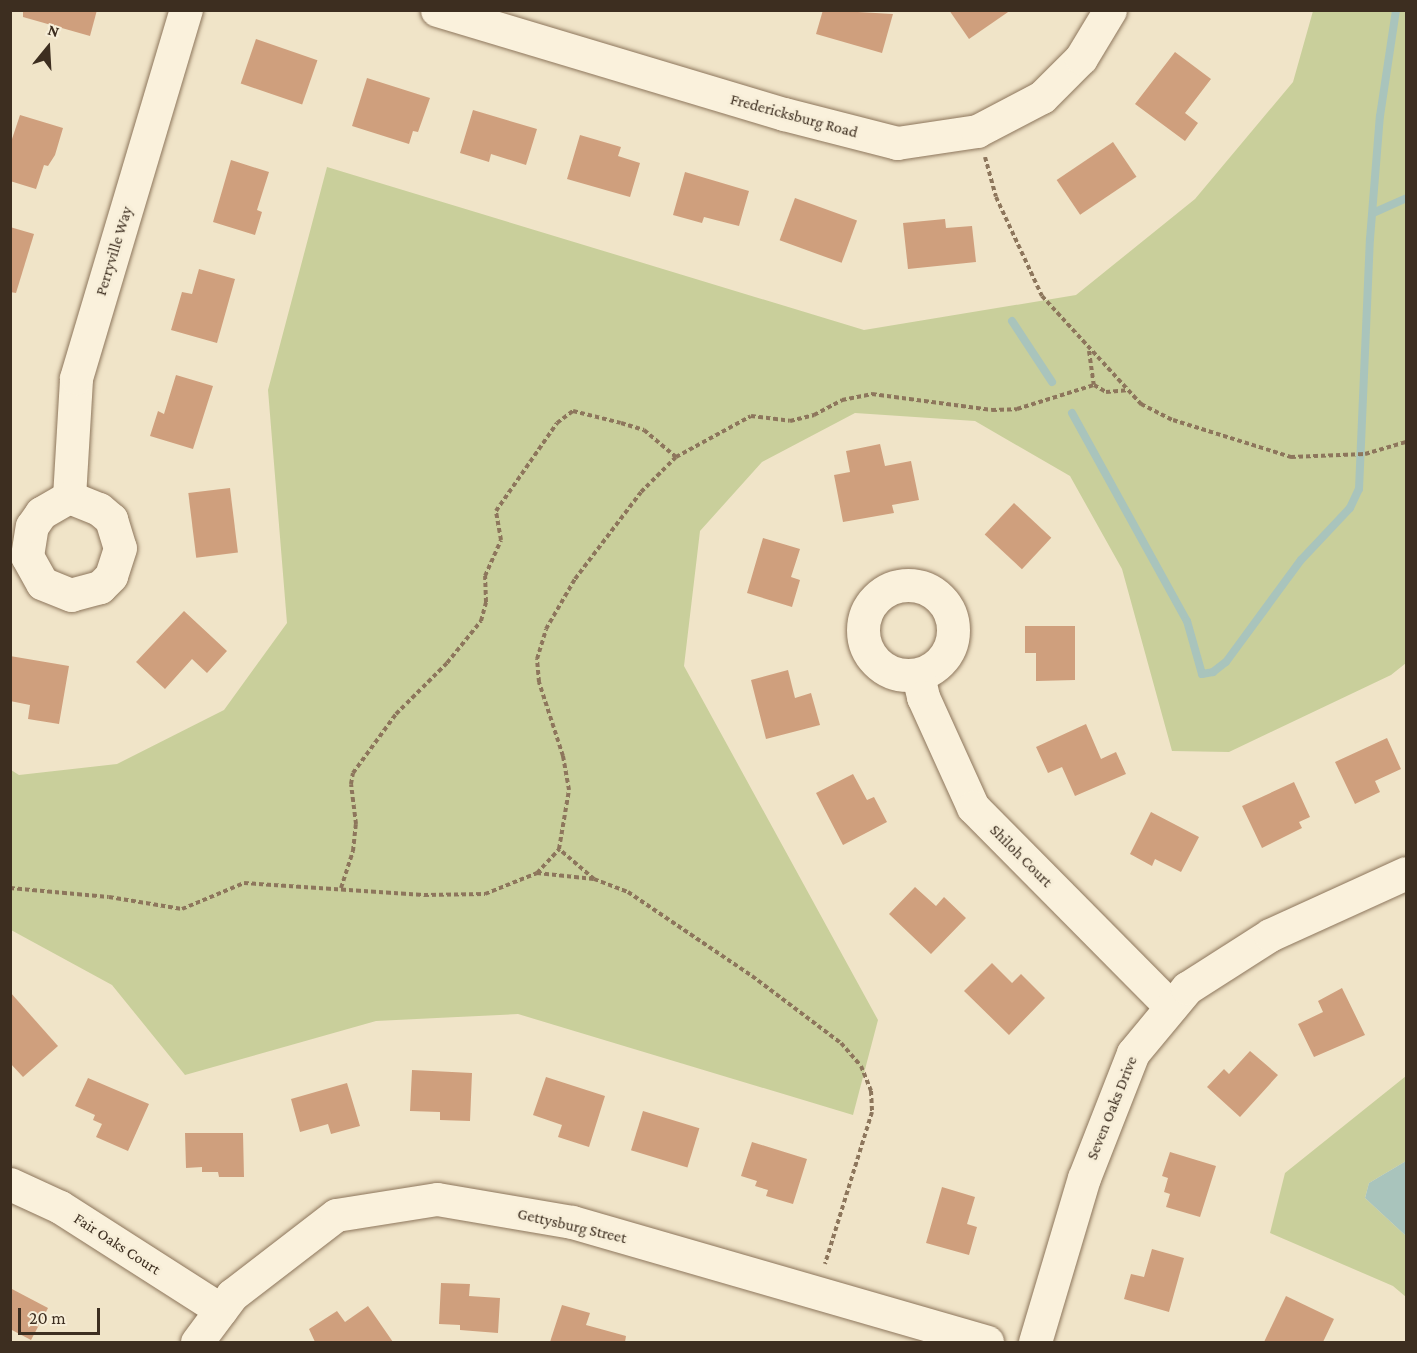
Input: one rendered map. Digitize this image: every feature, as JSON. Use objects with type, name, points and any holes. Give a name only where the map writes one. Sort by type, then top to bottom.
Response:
[{"type":"street","name":"Perryville Way","points":[[69,497],[76,378],[186,10]]},
{"type":"street","name":"Fredericksburg Road","points":[[437,10],[784,114],[897,143],[977,131],[1042,97],[1081,58],[1110,10]]},
{"type":"street","name":"Shiloh Court","points":[[918,675],[923,697],[973,807],[1172,1007]]},
{"type":"street","name":"Seven Oaks Drive","points":[[1035,1342],[1084,1178],[1133,1053],[1187,988],[1270,935],[1407,873]]},
{"type":"street","name":"Fair Oaks Court","points":[[10,1184],[60,1208],[221,1310]]},
{"type":"street","name":"Gettysburg Street","points":[[196,1342],[232,1295],[336,1215],[437,1199],[572,1222],[987,1342]]},
{"type":"path","points":[[977,131],[996,197],[1042,296],[1089,350],[1104,360],[1141,404],[1173,420],[1291,457],[1365,454],[1407,442]]},
{"type":"path","points":[[1089,350],[1094,386]]},
{"type":"path","points":[[10,888],[182,909],[244,883],[485,894],[537,873],[559,849],[569,790],[563,756],[539,682],[537,658],[546,629],[575,579],[641,492],[676,457],[751,416],[790,421],[814,415],[842,400],[872,394],[992,410],[1017,409],[1094,386],[1106,392],[1127,390]]},
{"type":"path","points":[[341,888],[353,851],[356,824],[351,784],[353,773],[396,714],[447,663],[481,621],[486,602],[485,576],[501,540],[496,511],[557,423],[573,411],[621,423],[644,430],[676,457]]},
{"type":"path","points":[[559,849],[594,879]]},
{"type":"path","points":[[537,873],[594,879],[628,892],[752,976],[841,1043],[861,1066],[870,1091],[872,1112],[817,1293]]},
{"type":"green space","points":[[1313,11],[1406,11],[1406,663],[1391,675],[1229,752],[1172,751],[1122,569],[1070,476],[975,421],[855,413],[762,462],[700,531],[684,666],[878,1020],[853,1115],[518,1014],[376,1021],[185,1075],[112,985],[11,930],[11,770],[19,775],[117,764],[224,710],[287,623],[268,390],[327,167],[864,330],[1076,295],[1195,199],[1293,82]]},
{"type":"green space","points":[[1406,1076],[1406,1161],[1369,1183],[1365,1198],[1406,1236],[1406,1297],[1393,1286],[1270,1233],[1285,1173]]},
{"type":"water","points":[[1406,1161],[1406,1236],[1365,1198],[1369,1183]]},
{"type":"building","points":[[23,10],[97,10],[90,36],[23,17]]},
{"type":"building","points":[[823,10],[893,14],[882,53],[816,34]]},
{"type":"building","points":[[949,10],[1011,10],[969,39]]},
{"type":"building","points":[[256,39],[317,60],[302,105],[241,83]]},
{"type":"building","points":[[1175,52],[1211,79],[1185,113],[1198,123],[1185,141],[1135,104]]},
{"type":"building","points":[[367,78],[430,98],[418,132],[413,131],[409,144],[352,126]]},
{"type":"building","points":[[473,110],[537,129],[526,165],[491,154],[489,162],[460,153]]},
{"type":"building","points":[[20,115],[63,128],[55,155],[48,166],[44,165],[36,189],[10,181],[10,145]]},
{"type":"building","points":[[580,135],[621,147],[618,156],[640,163],[630,197],[567,179]]},
{"type":"building","points":[[1113,142],[1136,177],[1080,215],[1057,180]]},
{"type":"building","points":[[231,160],[269,172],[257,210],[262,212],[255,235],[213,222]]},
{"type":"building","points":[[685,172],[749,191],[739,226],[704,217],[702,223],[673,215]]},
{"type":"building","points":[[795,198],[857,221],[842,263],[780,240]]},
{"type":"building","points":[[945,219],[946,228],[972,226],[976,262],[908,269],[903,223]]},
{"type":"building","points":[[10,227],[34,234],[16,293],[10,292]]},
{"type":"building","points":[[199,269],[235,279],[217,343],[171,330],[182,292],[192,294]]},
{"type":"building","points":[[176,375],[213,386],[193,449],[150,436],[158,411],[164,414]]},
{"type":"building","points":[[880,444],[885,466],[911,461],[919,500],[892,505],[894,513],[843,522],[834,475],[850,472],[846,451]]},
{"type":"building","points":[[230,488],[238,553],[196,558],[188,493]]},
{"type":"building","points":[[1014,503],[1051,538],[1022,569],[985,534]]},
{"type":"building","points":[[763,538],[800,549],[791,577],[800,580],[792,607],[747,593]]},
{"type":"building","points":[[184,611],[227,651],[207,673],[192,659],[165,689],[136,662]]},
{"type":"building","points":[[1025,626],[1075,626],[1075,680],[1036,681],[1036,653],[1025,653]]},
{"type":"building","points":[[10,656],[69,666],[59,724],[28,719],[30,705],[10,701]]},
{"type":"building","points":[[788,670],[795,698],[811,693],[820,725],[766,739],[751,680]]},
{"type":"building","points":[[1086,724],[1101,759],[1116,752],[1126,774],[1075,796],[1062,767],[1048,773],[1036,747]]},
{"type":"building","points":[[1387,738],[1401,769],[1375,781],[1380,792],[1355,804],[1335,762]]},
{"type":"building","points":[[853,774],[867,800],[874,797],[887,822],[843,845],[816,793]]},
{"type":"building","points":[[1294,782],[1310,817],[1299,822],[1302,828],[1262,848],[1242,806]]},
{"type":"building","points":[[1151,812],[1199,837],[1181,872],[1155,859],[1152,866],[1130,854]]},
{"type":"building","points":[[915,887],[936,906],[944,897],[966,918],[931,954],[889,914]]},
{"type":"building","points":[[992,963],[1012,983],[1021,974],[1045,998],[1009,1035],[964,991]]},
{"type":"building","points":[[1342,988],[1365,1035],[1314,1057],[1298,1024],[1323,1012],[1318,1001]]},
{"type":"building","points":[[10,992],[58,1046],[23,1077],[10,1063]]},
{"type":"building","points":[[1250,1051],[1278,1075],[1240,1117],[1207,1087],[1224,1069],[1229,1074]]},
{"type":"building","points":[[412,1070],[472,1073],[470,1121],[440,1120],[440,1112],[410,1111]]},
{"type":"building","points":[[546,1077],[605,1096],[589,1147],[558,1137],[562,1125],[533,1115]]},
{"type":"building","points":[[88,1078],[149,1104],[128,1151],[96,1137],[102,1124],[93,1120],[95,1115],[75,1106]]},
{"type":"building","points":[[347,1083],[360,1126],[331,1134],[328,1124],[300,1132],[291,1099]]},
{"type":"building","points":[[643,1111],[699,1128],[687,1167],[631,1150]]},
{"type":"building","points":[[185,1133],[243,1133],[244,1177],[219,1177],[218,1172],[202,1172],[202,1167],[186,1168]]},
{"type":"building","points":[[752,1142],[807,1159],[793,1204],[766,1196],[768,1190],[755,1186],[757,1181],[741,1176]]},
{"type":"building","points":[[1170,1152],[1216,1166],[1200,1217],[1166,1207],[1170,1194],[1164,1192],[1168,1178],[1162,1176]]},
{"type":"building","points":[[942,1187],[975,1197],[967,1224],[977,1227],[969,1255],[926,1243]]},
{"type":"building","points":[[1152,1249],[1184,1258],[1169,1312],[1124,1299],[1131,1274],[1144,1277]]},
{"type":"building","points":[[441,1283],[470,1284],[469,1296],[500,1298],[498,1333],[460,1330],[460,1325],[439,1324]]},
{"type":"building","points":[[10,1288],[48,1308],[31,1340],[10,1329]]},
{"type":"building","points":[[1286,1296],[1334,1319],[1323,1342],[1264,1342]]},
{"type":"building","points":[[562,1305],[590,1313],[586,1325],[626,1336],[625,1342],[550,1342]]},
{"type":"building","points":[[368,1306],[393,1342],[315,1342],[309,1329],[337,1311],[345,1322]]},
{"type":"waterway","points":[[1072,413],[1187,621],[1202,674],[1213,672],[1226,662],[1301,560],[1350,508],[1359,489],[1370,239],[1380,116],[1396,10]]},
{"type":"waterway","points":[[1373,213],[1406,198]]},
{"type":"waterway","points":[[1012,321],[1052,382]]}]
